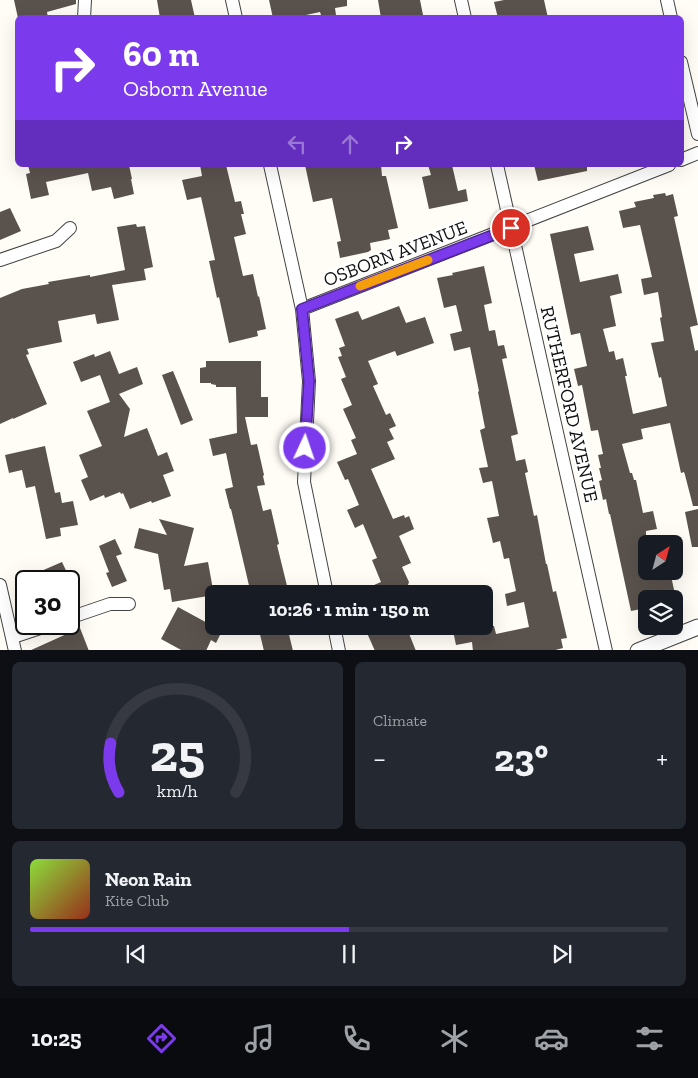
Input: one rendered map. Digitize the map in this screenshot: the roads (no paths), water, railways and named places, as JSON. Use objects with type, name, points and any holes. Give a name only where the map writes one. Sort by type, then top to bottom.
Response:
[{"type":"street","points":[[84,15],[85,0]]},
{"type":"street","points":[[232,0],[235,15]]},
{"type":"street","points":[[461,0],[464,15]]},
{"type":"street","points":[[667,0],[670,15]]},
{"type":"street","points":[[684,75],[698,134]]},
{"type":"street","points":[[684,159],[698,154]]},
{"type":"street","points":[[270,167],[302,309],[309,381],[304,482],[325,585]]},
{"type":"street","name":"RUTHERFORD AVENUE","points":[[497,167],[606,650]]},
{"type":"street","name":"OSBORN AVENUE","points":[[302,309],[664,167]]},
{"type":"street","points":[[0,260],[56,241],[70,228]]},
{"type":"street","points":[[0,585],[15,650]]},
{"type":"street","points":[[80,614],[110,604],[129,604]]},
{"type":"street","points":[[638,650],[698,627]]},
{"type":"street","points":[[13,637],[19,635]]},
{"type":"street","points":[[336,635],[339,650]]}]
